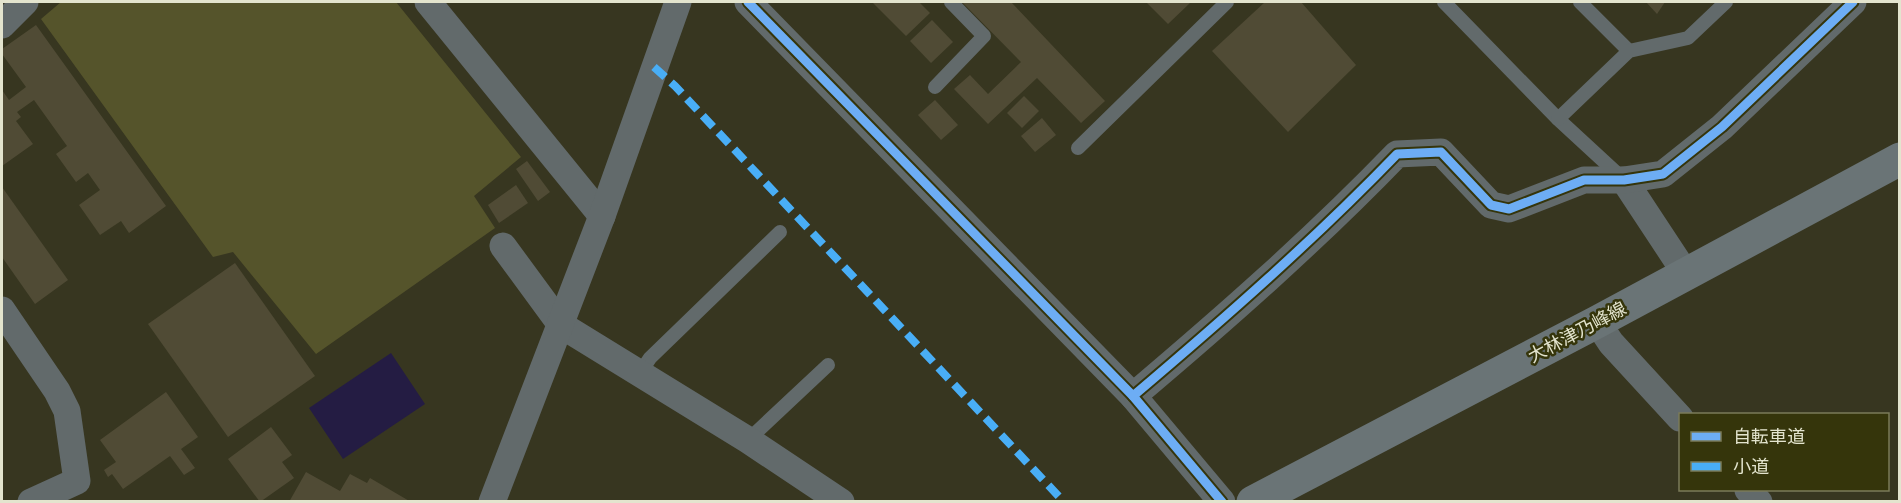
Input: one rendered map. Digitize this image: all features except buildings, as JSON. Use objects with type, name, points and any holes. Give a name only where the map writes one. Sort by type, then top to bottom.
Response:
[{"type":"main road","name":"大林津乃峰線","points":[[1252,501],[1597,322],[1899,159]]},
{"type":"street","points":[[2,25],[26,2]]},
{"type":"street","points":[[428,2],[602,216]]},
{"type":"street","points":[[492,501],[602,216],[678,2]]},
{"type":"street","points":[[748,2],[1133,396],[1222,501]]},
{"type":"street","points":[[1133,396],[1227,315],[1356,197],[1397,154],[1441,152],[1491,205],[1509,209],[1584,180],[1624,180],[1663,174],[1722,127],[1853,2]]},
{"type":"street","points":[[1624,180],[1686,274]]},
{"type":"street","points":[[502,246],[561,325],[748,440],[841,501]]},
{"type":"street","points":[[2,310],[57,391],[67,411],[83,491],[31,501]]},
{"type":"street","points":[[1597,322],[1611,343],[1679,417]]},
{"type":"lane","points":[[935,87],[984,36],[951,2]]},
{"type":"lane","points":[[1078,148],[1227,2]]},
{"type":"lane","points":[[1444,2],[1558,119],[1624,180]]},
{"type":"lane","points":[[1580,2],[1629,51]]},
{"type":"lane","points":[[1558,119],[1629,51],[1688,38],[1726,2]]},
{"type":"lane","points":[[640,373],[650,358],[780,232]]},
{"type":"lane","points":[[748,440],[828,365]]},
{"type":"shaded area","points":[[61,2],[396,2],[521,157],[474,196],[495,228],[316,354],[233,252],[213,257],[41,19]]},
{"type":"shaded area","points":[[391,353],[425,404],[343,459],[309,408]]},
{"type":"marked path","points":[[654,67],[675,86],[1064,502]]},
{"type":"cycle path","points":[[748,2],[1133,396],[1222,502]]},
{"type":"cycle path","points":[[1133,396],[1268,278],[1397,154],[1441,152],[1491,205],[1509,209],[1584,180],[1624,180],[1663,174],[1722,127],[1853,2]]}]
